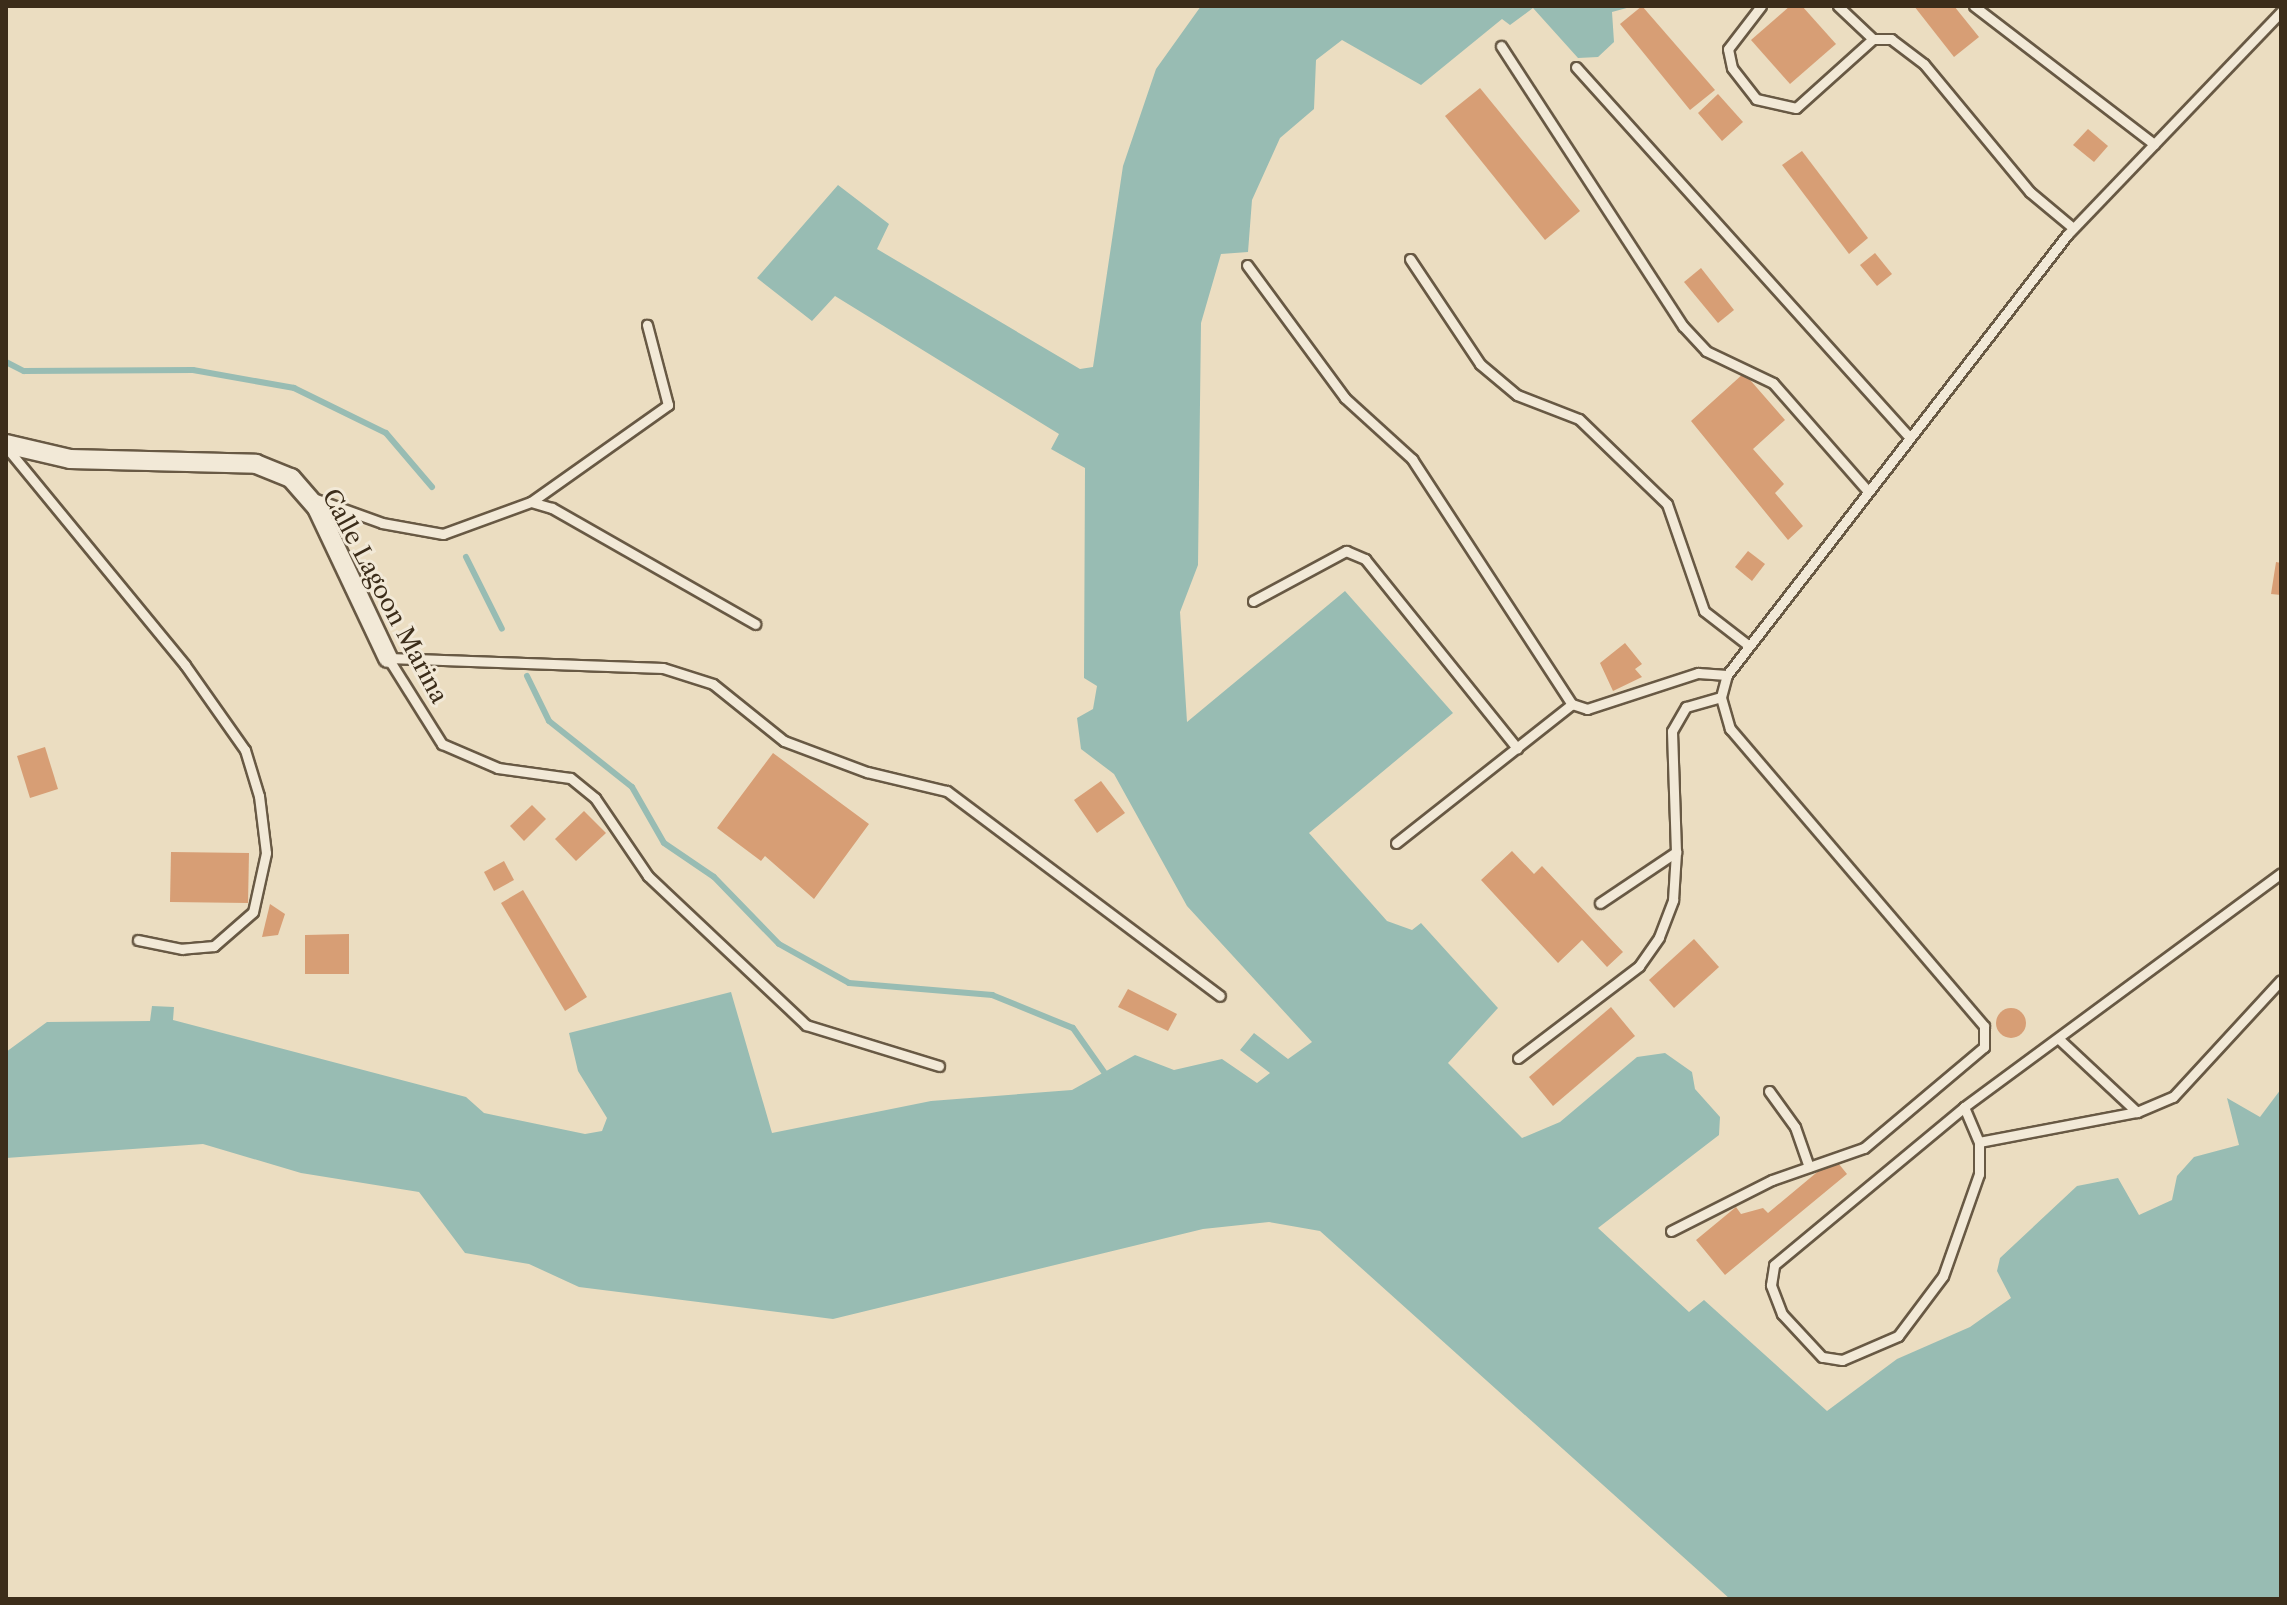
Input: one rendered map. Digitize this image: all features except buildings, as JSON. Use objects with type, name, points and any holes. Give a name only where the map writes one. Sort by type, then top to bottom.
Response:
[{"type":"street","name":"Calle Lagoon Marina","points":[[6,446],[70,459],[256,464],[291,478],[307,496],[388,658]]},
{"type":"lane","points":[[1761,6],[1728,49],[1732,68],[1756,99],[1779,107],[1796,108],[1873,39]]},
{"type":"lane","points":[[1838,6],[1873,39],[1909,50],[1968,125],[2073,228]]},
{"type":"lane","points":[[1974,6],[2154,144]]},
{"type":"lane","points":[[1671,1231],[1809,1167],[1864,1148],[1967,1068],[1984,1047],[1984,1026],[1730,729],[1721,697],[1727,675],[1907,435],[2073,228],[2281,12]]},
{"type":"lane","points":[[1501,46],[1683,326],[1706,351],[1773,383],[1866,489]]},
{"type":"lane","points":[[1576,67],[1907,435]]},
{"type":"lane","points":[[1410,259],[1480,364],[1517,395],[1579,419],[1667,504],[1704,611],[1748,645]]},
{"type":"lane","points":[[1247,265],[1345,398],[1412,459],[1572,704],[1587,709],[1698,673],[1727,675]]},
{"type":"lane","points":[[307,496],[382,523],[443,534],[531,502],[668,405],[647,325]]},
{"type":"lane","points":[[6,446],[185,665],[245,750],[259,796],[266,853],[253,912],[214,946],[182,949],[138,940]]},
{"type":"lane","points":[[531,502],[755,624]]},
{"type":"lane","points":[[1253,601],[1346,551],[1365,559],[1517,748]]},
{"type":"lane","points":[[388,658],[663,668],[713,684],[784,741],[867,772],[947,791],[1220,996]]},
{"type":"lane","name":"Calle Lagoon Marina","points":[[388,658],[442,744],[498,768],[570,778],[595,798],[648,876],[806,1025],[939,1066]]},
{"type":"lane","points":[[1518,1058],[1639,966],[1673,900],[1676,852],[1672,731],[1686,707],[1721,697]]},
{"type":"lane","points":[[1396,843],[1572,704]]},
{"type":"lane","points":[[1600,903],[1676,852]]},
{"type":"lane","points":[[1964,1107],[1979,1142],[1964,1226],[1919,1309],[1875,1351],[1842,1360],[1822,1357],[1782,1314],[1771,1285],[1774,1265],[1964,1107],[2281,873]]},
{"type":"lane","points":[[1979,1142],[2137,1112],[2173,1097],[2281,980]]},
{"type":"lane","points":[[2059,1039],[2137,1112]]},
{"type":"lane","points":[[1769,1091],[1795,1127],[1809,1167]]},
{"type":"water","points":[[1201,6],[1634,6],[1612,12],[1614,42],[1598,57],[1578,58],[1533,8],[1510,25],[1502,19],[1421,85],[1342,40],[1316,60],[1314,109],[1280,138],[1252,200],[1248,252],[1221,254],[1201,323],[1198,565],[1180,612],[1187,722],[1345,591],[1453,713],[1309,833],[1387,921],[1412,930],[1421,923],[1498,1008],[1448,1063],[1522,1138],[1560,1122],[1637,1057],[1665,1053],[1692,1072],[1695,1089],[1720,1117],[1719,1135],[1598,1228],[1689,1312],[1704,1300],[1827,1411],[1897,1359],[1970,1327],[2011,1298],[1997,1271],[2000,1258],[2077,1186],[2118,1178],[2139,1215],[2172,1200],[2177,1176],[2194,1157],[2239,1145],[2227,1098],[2260,1117],[2281,1089],[2281,1599],[1730,1599],[1320,1231],[1269,1222],[1203,1229],[833,1319],[579,1287],[529,1264],[465,1253],[419,1192],[301,1173],[203,1144],[6,1158],[6,1052],[47,1022],[150,1021],[152,1006],[174,1007],[173,1020],[466,1097],[484,1113],[585,1134],[602,1131],[607,1118],[578,1071],[569,1033],[731,992],[772,1133],[931,1101],[1072,1090],[1135,1055],[1174,1070],[1222,1059],[1257,1083],[1270,1073],[1240,1050],[1254,1033],[1288,1059],[1312,1042],[1187,906],[1114,774],[1081,749],[1077,718],[1093,709],[1097,686],[1084,678],[1085,468],[1051,449],[1059,434],[835,296],[812,321],[757,278],[838,185],[889,224],[877,249],[1080,369],[1093,367],[1123,166],[1156,69]]},
{"type":"waterway","points":[[6,362],[24,371],[193,370],[294,388],[386,433],[432,487]]},
{"type":"waterway","points":[[466,557],[502,629]]},
{"type":"waterway","points":[[527,676],[549,721],[632,787],[664,843],[714,877],[779,944],[849,983],[992,995],[1073,1028],[1109,1079]]}]
